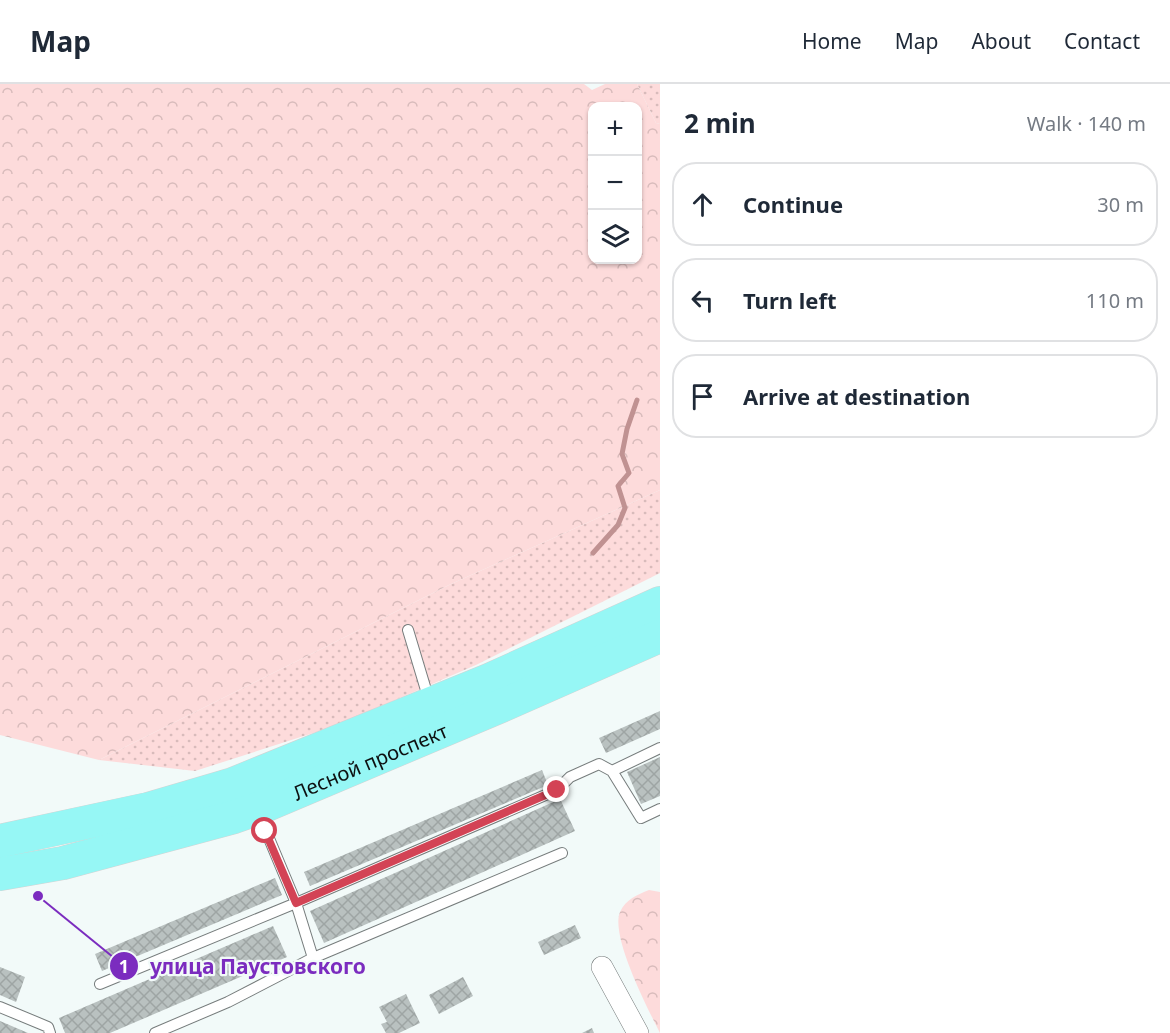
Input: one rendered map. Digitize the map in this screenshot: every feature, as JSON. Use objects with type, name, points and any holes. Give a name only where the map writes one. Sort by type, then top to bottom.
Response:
[{"type":"main road","name":"Лесной проспект","points":[[495,693],[660,603]]},
{"type":"main road","name":"Лесной проспект","points":[[0,841],[148,809],[232,784],[435,717],[495,693],[660,636]]},
{"type":"main road","name":"Лесной проспект","points":[[0,874],[63,863],[257,809],[435,717]]},
{"type":"street","points":[[602,967],[638,1033]]},
{"type":"lane","points":[[408,630],[435,717]]},
{"type":"lane","points":[[612,771],[660,748]]},
{"type":"lane","points":[[100,984],[296,903],[557,790],[570,777],[599,764],[612,771],[641,818],[660,809]]},
{"type":"lane","points":[[257,809],[296,903],[313,958]]},
{"type":"lane","points":[[155,1033],[228,1002],[313,958],[562,853]]},
{"type":"lane","points":[[0,1007],[48,1028],[50,1033]]},
{"type":"green space","points":[[0,84],[584,84],[592,90],[605,84],[637,84],[656,123],[660,124],[660,490],[449,585],[99,760],[0,735]]},
{"type":"green space","points":[[637,84],[660,84],[660,124],[656,123]]},
{"type":"green space","points":[[660,490],[660,573],[476,665],[335,726],[195,771],[99,760],[449,585]]},
{"type":"green space","points":[[649,890],[660,892],[660,1033],[625,955],[618,923],[620,912],[625,904]]},
{"type":"building","points":[[660,711],[660,729],[606,753],[599,738]]},
{"type":"building","points":[[660,757],[660,796],[641,804],[627,772]]},
{"type":"building","points":[[542,770],[548,785],[310,886],[304,872]]},
{"type":"building","points":[[560,799],[575,831],[324,943],[310,911]]},
{"type":"building","points":[[275,878],[282,895],[102,971],[95,954]]},
{"type":"building","points":[[575,925],[581,938],[544,955],[538,942]]},
{"type":"building","points":[[273,926],[287,957],[110,1033],[65,1033],[59,1018]]},
{"type":"building","points":[[0,967],[25,977],[16,1002],[0,995]]},
{"type":"building","points":[[463,977],[473,996],[439,1014],[429,995]]},
{"type":"building","points":[[406,994],[420,1023],[399,1033],[386,1033],[381,1024],[387,1022],[379,1007]]},
{"type":"building","points":[[0,1021],[28,1033],[0,1033]]},
{"type":"building","points":[[592,1028],[594,1033],[582,1033]]},
{"type":"waterway","points":[[593,553],[618,525],[625,508],[618,486],[629,473],[622,454],[627,429],[637,400]]},
{"type":"place","name":"улица Паустовского","points":[[38,896]]},
{"type":"route","points":[[265,831],[296,903],[557,790]]}]
